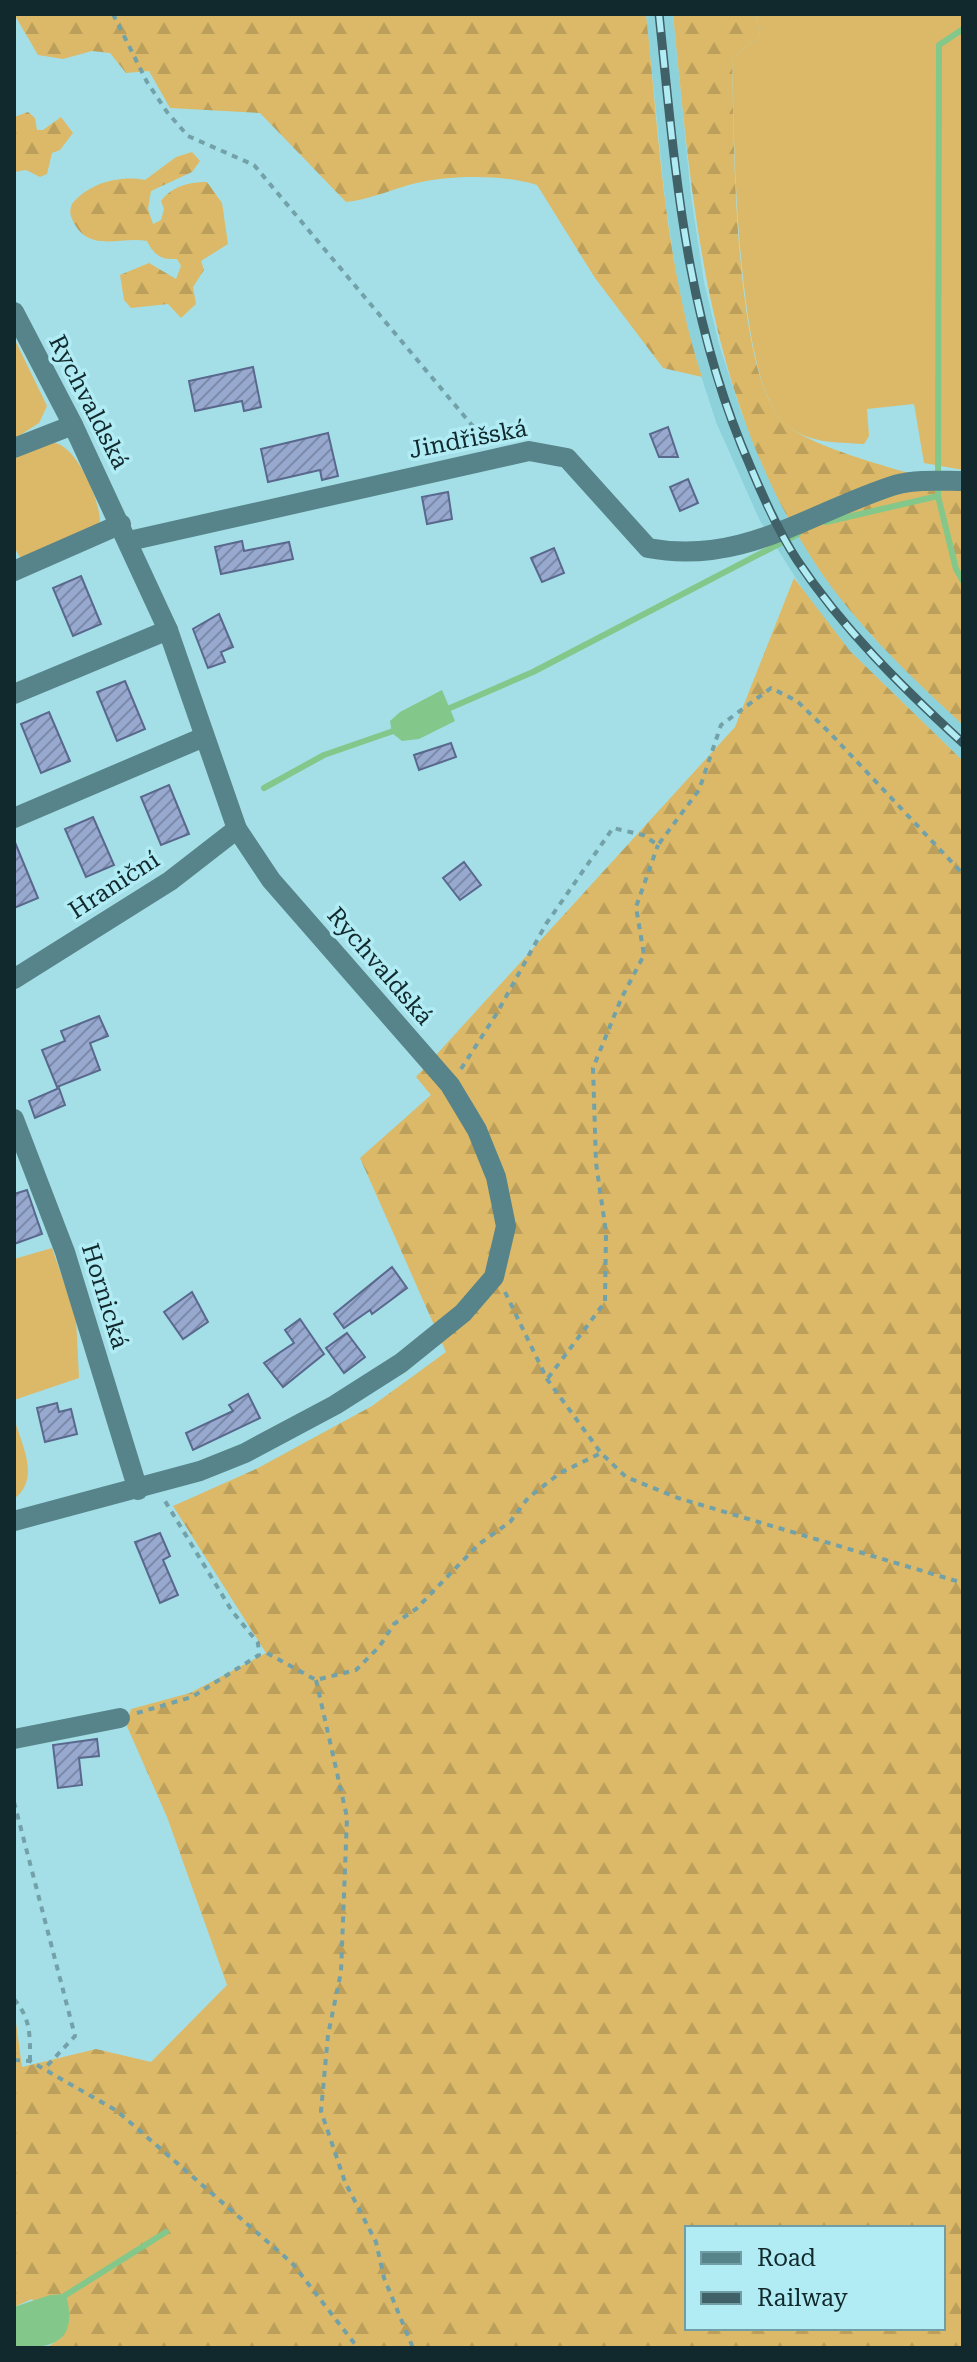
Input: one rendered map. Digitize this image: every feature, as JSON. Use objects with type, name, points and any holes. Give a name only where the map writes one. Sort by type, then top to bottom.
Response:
[{"type":"street","name":"Rychvaldská","points":[[14,312],[73,425],[168,630],[237,829],[271,880],[450,1085],[477,1130],[496,1177],[506,1226],[494,1277],[463,1313],[426,1343],[335,1405],[245,1453],[138,1490],[14,1521]]},
{"type":"street","points":[[14,448],[73,425]]},
{"type":"street","name":"Jindřišská","points":[[14,571],[125,533],[529,451],[567,458],[648,548],[667,552],[695,552],[750,543],[897,485],[963,481]]},
{"type":"street","points":[[14,694],[168,630]]},
{"type":"street","points":[[14,818],[204,737]]},
{"type":"street","name":"Hraniční","points":[[14,979],[170,881],[237,829]]},
{"type":"street","name":"Hornická","points":[[14,1119],[65,1252],[138,1490]]},
{"type":"street","points":[[14,1739],[120,1718]]},
{"type":"path","points":[[113,14],[147,82],[188,136],[254,165],[501,456]]},
{"type":"path","points":[[547,1379],[605,1302],[606,1232],[596,1163],[593,1068],[621,999],[644,955],[636,907],[658,845],[699,790],[721,725],[771,688],[797,701],[963,874]]},
{"type":"path","points":[[450,1085],[497,1013],[546,924],[613,828],[643,835],[658,845]]},
{"type":"path","points":[[494,1277],[511,1302],[547,1379],[601,1453],[626,1477],[678,1498],[963,1583]]},
{"type":"path","points":[[267,1653],[316,1680],[356,1670],[379,1647],[394,1624],[416,1609],[467,1554],[510,1522],[528,1498],[560,1473],[601,1453]]},
{"type":"path","points":[[120,1718],[192,1697],[259,1655],[258,1643],[232,1611],[176,1519]]},
{"type":"path","points":[[316,1680],[347,1817],[341,1972],[328,2035],[321,2111],[345,2182],[376,2242],[384,2278],[413,2348]]},
{"type":"path","points":[[14,1802],[75,2036],[45,2068]]},
{"type":"path","points":[[14,1999],[25,2012],[30,2027],[30,2061]]},
{"type":"path","points":[[14,2060],[30,2061],[45,2068],[117,2111],[292,2263],[358,2348]]},
{"type":"shaded area","points":[[646,14],[673,14],[691,196],[704,282],[719,344],[741,412],[784,510],[836,592],[870,634],[963,725],[963,761],[850,651],[815,609],[760,521],[716,422],[693,351],[678,287],[665,199]]},
{"type":"shaded area","points":[[442,690],[455,721],[419,739],[402,741],[392,733],[390,721],[400,712]]},
{"type":"shaded area","points":[[66,2294],[69,2323],[60,2339],[52,2344],[14,2348],[14,2307],[50,2295]]},
{"type":"green space","points":[[14,14],[646,14],[671,243],[689,333],[702,377],[663,368],[595,278],[537,185],[491,177],[442,179],[346,202],[260,113],[170,108],[149,71],[126,73],[110,53],[92,51],[63,59],[38,55]]},
{"type":"green space","points":[[673,14],[756,14],[760,36],[732,58],[739,248],[754,352],[766,393],[782,421],[815,442],[963,488],[963,725],[878,643],[822,574],[772,486],[745,422],[725,357],[697,222]]},
{"type":"green space","points":[[756,14],[963,14],[963,470],[924,463],[914,404],[867,409],[869,436],[864,444],[822,441],[802,435],[784,423],[768,397],[755,357],[747,306],[740,250],[734,138],[732,58],[760,36]]},
{"type":"green space","points":[[28,112],[35,118],[37,130],[43,130],[61,117],[73,133],[60,150],[52,153],[47,174],[40,177],[26,170],[14,172],[14,117]]},
{"type":"green space","points":[[192,152],[200,161],[192,172],[151,191],[148,209],[153,224],[161,220],[164,209],[161,201],[170,192],[187,184],[207,182],[222,203],[228,244],[201,261],[204,270],[193,287],[196,304],[181,318],[168,304],[131,308],[124,300],[120,275],[149,263],[176,279],[181,266],[177,259],[159,256],[147,241],[97,241],[88,238],[74,223],[70,209],[79,197],[96,186],[115,180],[145,180],[176,157]]},
{"type":"green space","points":[[14,338],[47,406],[39,423],[14,439]]},
{"type":"green space","points":[[52,442],[61,445],[78,463],[96,501],[100,522],[82,534],[21,559],[14,547],[14,455]]},
{"type":"green space","points":[[794,578],[850,651],[963,761],[963,2348],[46,2348],[61,2338],[32,2299],[14,2307],[14,2008],[22,2067],[96,2049],[151,2062],[227,1985],[167,1817],[126,1724],[131,1709],[190,1693],[266,1653],[173,1506],[258,1468],[372,1406],[446,1352],[360,1158],[431,1095],[416,1077],[735,727]]},
{"type":"green space","points":[[52,1248],[76,1317],[79,1378],[14,1400],[14,1259]]},
{"type":"green space","points":[[14,1418],[28,1472],[27,1482],[14,1499]]},
{"type":"building","points":[[253,367],[261,407],[244,411],[242,401],[195,411],[189,381]]},
{"type":"building","points":[[668,427],[678,457],[659,457],[650,434]]},
{"type":"building","points":[[328,433],[338,476],[322,480],[320,470],[268,482],[261,449]]},
{"type":"building","points":[[688,479],[698,503],[680,511],[670,487]]},
{"type":"building","points":[[448,492],[452,519],[427,524],[422,497]]},
{"type":"building","points":[[242,541],[244,551],[289,542],[293,559],[221,574],[215,547]]},
{"type":"building","points":[[554,548],[564,573],[542,582],[531,558]]},
{"type":"building","points":[[81,576],[101,624],[73,636],[53,588]]},
{"type":"building","points":[[219,614],[233,647],[221,652],[225,662],[208,668],[193,629]]},
{"type":"building","points":[[125,681],[145,729],[117,741],[97,692]]},
{"type":"building","points":[[49,712],[70,761],[41,773],[21,724]]},
{"type":"building","points":[[451,743],[456,757],[419,770],[414,755]]},
{"type":"building","points":[[169,785],[189,834],[161,845],[141,797]]},
{"type":"building","points":[[93,817],[114,865],[86,877],[65,829]]},
{"type":"building","points":[[14,840],[38,898],[14,908]]},
{"type":"building","points":[[464,862],[481,885],[460,900],[443,878]]},
{"type":"building","points":[[99,1016],[108,1036],[90,1043],[100,1070],[57,1087],[42,1050],[65,1041],[61,1031]]},
{"type":"building","points":[[59,1088],[65,1105],[35,1118],[29,1101]]},
{"type":"building","points":[[27,1190],[42,1234],[14,1244],[14,1194]]},
{"type":"building","points":[[392,1267],[407,1288],[372,1314],[370,1310],[344,1328],[334,1314]]},
{"type":"building","points":[[192,1292],[208,1322],[183,1339],[164,1312]]},
{"type":"building","points":[[300,1319],[324,1354],[283,1387],[264,1363],[294,1343],[285,1330]]},
{"type":"building","points":[[347,1333],[365,1357],[344,1373],[326,1348]]},
{"type":"building","points":[[248,1394],[260,1418],[193,1450],[186,1433],[233,1411],[229,1405]]},
{"type":"building","points":[[57,1403],[59,1412],[71,1409],[77,1434],[45,1442],[37,1408]]},
{"type":"building","points":[[160,1533],[170,1556],[163,1560],[178,1595],[160,1603],[135,1542]]},
{"type":"building","points":[[97,1739],[99,1756],[79,1758],[82,1785],[58,1788],[53,1745]]},
{"type":"waterway","points":[[826,522],[938,496],[939,45],[963,29]]},
{"type":"waterway","points":[[938,496],[956,569],[963,581]]},
{"type":"waterway","points":[[443,711],[533,672],[798,534]]},
{"type":"waterway","points":[[264,788],[324,755],[399,729]]},
{"type":"waterway","points":[[61,2298],[166,2232]]},
{"type":"railway","points":[[659,14],[678,189],[697,301],[729,412],[751,468],[784,538],[834,610],[874,656],[963,743]]}]
